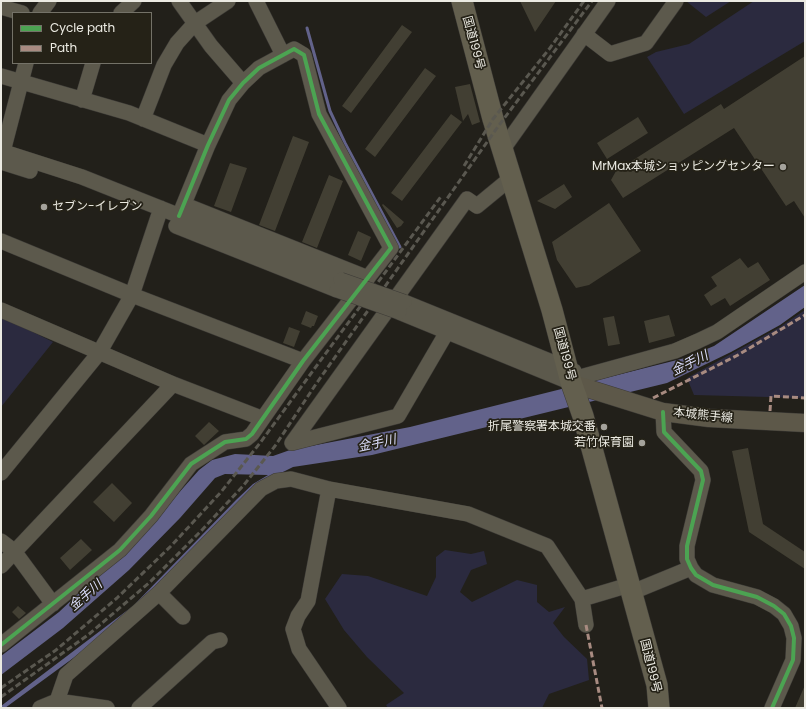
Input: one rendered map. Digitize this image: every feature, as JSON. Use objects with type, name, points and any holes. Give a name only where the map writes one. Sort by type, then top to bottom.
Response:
[{"type":"highway","name":"国道199号","points":[[462,1],[493,119],[552,310],[580,378],[582,416],[657,685],[659,708]]},
{"type":"main road","name":"本城熊手線","points":[[580,378],[639,399],[663,412],[709,418],[805,423]]},
{"type":"main road","name":"本城熊手線","points":[[639,399],[716,409],[805,413]]},
{"type":"street","points":[[41,12],[49,1]]},
{"type":"street","points":[[122,12],[134,1]]},
{"type":"street","points":[[179,1],[211,46],[243,83]]},
{"type":"street","points":[[143,119],[164,65],[177,43],[195,23],[228,1]]},
{"type":"street","points":[[256,1],[283,55]]},
{"type":"street","points":[[503,149],[608,1]]},
{"type":"street","points":[[584,34],[610,54],[646,43],[676,1]]},
{"type":"street","points":[[1,7],[18,12]]},
{"type":"street","points":[[1,645],[120,550],[150,516],[191,464],[225,442],[246,439],[303,361],[391,248],[319,114],[304,55],[294,49],[259,68],[243,83],[229,100],[208,145],[182,210]]},
{"type":"street","points":[[26,64],[2,156],[82,177],[159,213],[339,285],[402,307],[580,378]]},
{"type":"street","points":[[82,100],[93,64]]},
{"type":"street","points":[[1,76],[143,119],[208,145]]},
{"type":"street","points":[[447,332],[398,416],[292,443],[467,199],[477,206],[511,178]]},
{"type":"street","points":[[159,213],[182,210],[368,278]]},
{"type":"street","points":[[182,210],[339,285]]},
{"type":"street","points":[[1,473],[99,353],[132,295],[159,213]]},
{"type":"street","points":[[1,241],[132,295],[303,361]]},
{"type":"street","points":[[402,307],[447,332],[580,378],[675,351],[698,341],[717,332],[805,272]]},
{"type":"street","points":[[1,310],[173,384],[261,418]]},
{"type":"street","points":[[1,566],[173,384]]},
{"type":"street","points":[[663,412],[664,432],[701,471],[703,480],[687,546],[687,558],[691,568],[696,575],[713,585],[757,597],[784,614],[791,626],[794,638],[793,660],[772,708]]},
{"type":"street","points":[[58,701],[66,675],[159,593],[261,489],[276,481],[291,479],[329,489],[468,514],[547,546],[582,600],[586,625]]},
{"type":"street","points":[[329,489],[308,601],[298,616],[293,630],[299,649],[339,708]]},
{"type":"street","points":[[1,541],[14,551],[53,604]]},
{"type":"street","points":[[582,600],[629,589],[691,568]]},
{"type":"street","points":[[159,593],[183,617]]},
{"type":"street","points":[[139,708],[212,642],[220,640]]},
{"type":"street","points":[[40,708],[58,701],[107,708]]},
{"type":"shaded area","points":[[686,1],[731,1],[706,17]]},
{"type":"shaded area","points":[[754,1],[805,1],[805,41],[684,114],[647,57],[656,52],[689,44]]},
{"type":"shaded area","points":[[805,310],[805,398],[694,395],[687,378],[780,327]]},
{"type":"shaded area","points":[[1,316],[53,342],[1,407]]},
{"type":"shaded area","points":[[445,550],[471,554],[484,551],[487,564],[471,570],[460,592],[472,602],[517,580],[537,585],[537,602],[549,612],[565,607],[553,623],[564,637],[587,659],[589,680],[549,694],[542,708],[388,708],[386,705],[404,693],[367,657],[344,630],[325,599],[342,574],[368,576],[427,596],[436,577],[436,557]]},
{"type":"water","name":"金手川","points":[[805,285],[805,307],[780,325],[731,352],[667,383],[372,455],[293,467],[273,477],[113,629],[5,708],[1,708],[1,706],[133,606],[236,500],[253,484],[268,475],[225,474],[215,478],[180,518],[129,570],[63,628],[1,675],[1,656],[59,612],[145,531],[199,470],[212,460],[235,454],[273,456],[290,450],[410,427],[685,358],[714,346]]},
{"type":"building","points":[[520,1],[556,1],[535,32]]},
{"type":"building","points":[[402,25],[412,32],[351,113],[342,106]]},
{"type":"building","name":"MrMax本城ショッピングセンター","points":[[805,56],[805,218],[794,201],[786,206],[734,128],[623,198],[611,180],[616,171],[721,104],[724,109]]},
{"type":"building","points":[[425,68],[436,76],[375,157],[365,149]]},
{"type":"building","points":[[470,84],[480,122],[472,125],[468,114],[463,121],[455,87]]},
{"type":"building","points":[[451,114],[462,122],[402,201],[391,193]]},
{"type":"building","points":[[638,117],[648,133],[607,159],[597,143]]},
{"type":"building","points":[[293,136],[309,142],[275,231],[259,225]]},
{"type":"building","points":[[230,163],[247,168],[231,212],[214,206]]},
{"type":"building","points":[[329,175],[343,181],[317,248],[302,242]]},
{"type":"building","points":[[564,184],[572,197],[555,209],[537,201]]},
{"type":"building","points":[[609,203],[641,251],[589,285],[576,288],[557,260],[552,242]]},
{"type":"building","points":[[383,204],[404,222],[401,226],[397,228],[382,205]]},
{"type":"building","points":[[358,231],[371,237],[361,261],[348,255]]},
{"type":"building","points":[[740,258],[748,268],[758,262],[770,280],[730,306],[725,298],[711,306],[704,295],[717,286],[711,277]]},
{"type":"building","points":[[306,311],[318,316],[314,326],[311,328],[301,324]]},
{"type":"building","points":[[669,315],[675,336],[649,343],[644,321]]},
{"type":"building","points":[[614,316],[620,344],[608,346],[603,318]]},
{"type":"building","points":[[289,327],[300,331],[294,347],[283,343]]},
{"type":"building","points":[[209,422],[219,431],[204,445],[195,436]]},
{"type":"building","points":[[748,448],[763,524],[805,552],[805,569],[749,532],[732,451]]},
{"type":"building","points":[[112,483],[132,503],[114,522],[93,502]]},
{"type":"building","points":[[81,539],[92,550],[70,570],[60,558]]},
{"type":"building","points":[[18,606],[26,613],[19,619],[12,612]]},
{"type":"building","points":[[805,685],[805,708],[795,708]]},
{"type":"waterway","points":[[307,28],[330,111],[345,143],[400,247]]},
{"type":"railway","points":[[464,166],[493,119],[550,48],[584,1]]},
{"type":"railway","points":[[1,697],[88,635],[150,582],[243,486],[275,446],[316,384],[497,128],[592,1]]},
{"type":"railway","points":[[1,688],[56,650],[117,598],[171,546],[221,492],[260,443],[442,195]]},
{"type":"marked path","points":[[653,398],[738,355],[805,315]]},
{"type":"marked path","points":[[770,411],[771,396],[805,398]]},
{"type":"marked path","points":[[586,625],[602,708]]},
{"type":"cycle path","points":[[1,645],[120,550],[151,516],[191,464],[225,442],[246,439],[252,434],[303,361],[391,248],[319,114],[304,55],[294,49],[259,68],[243,83],[229,100],[208,145],[179,216]]},
{"type":"cycle path","points":[[663,412],[664,432],[701,471],[703,480],[687,546],[687,559],[691,568],[696,575],[713,585],[757,597],[774,606],[784,614],[791,626],[794,638],[793,660],[772,708]]},
{"type":"place","name":"MrMax本城ショッピングセンター","points":[[783,167]]},
{"type":"place","name":"セブン-イレブン","points":[[44,207]]},
{"type":"place","name":"折尾警察署本城交番","points":[[604,427]]},
{"type":"place","name":"若竹保育園","points":[[642,443]]}]
